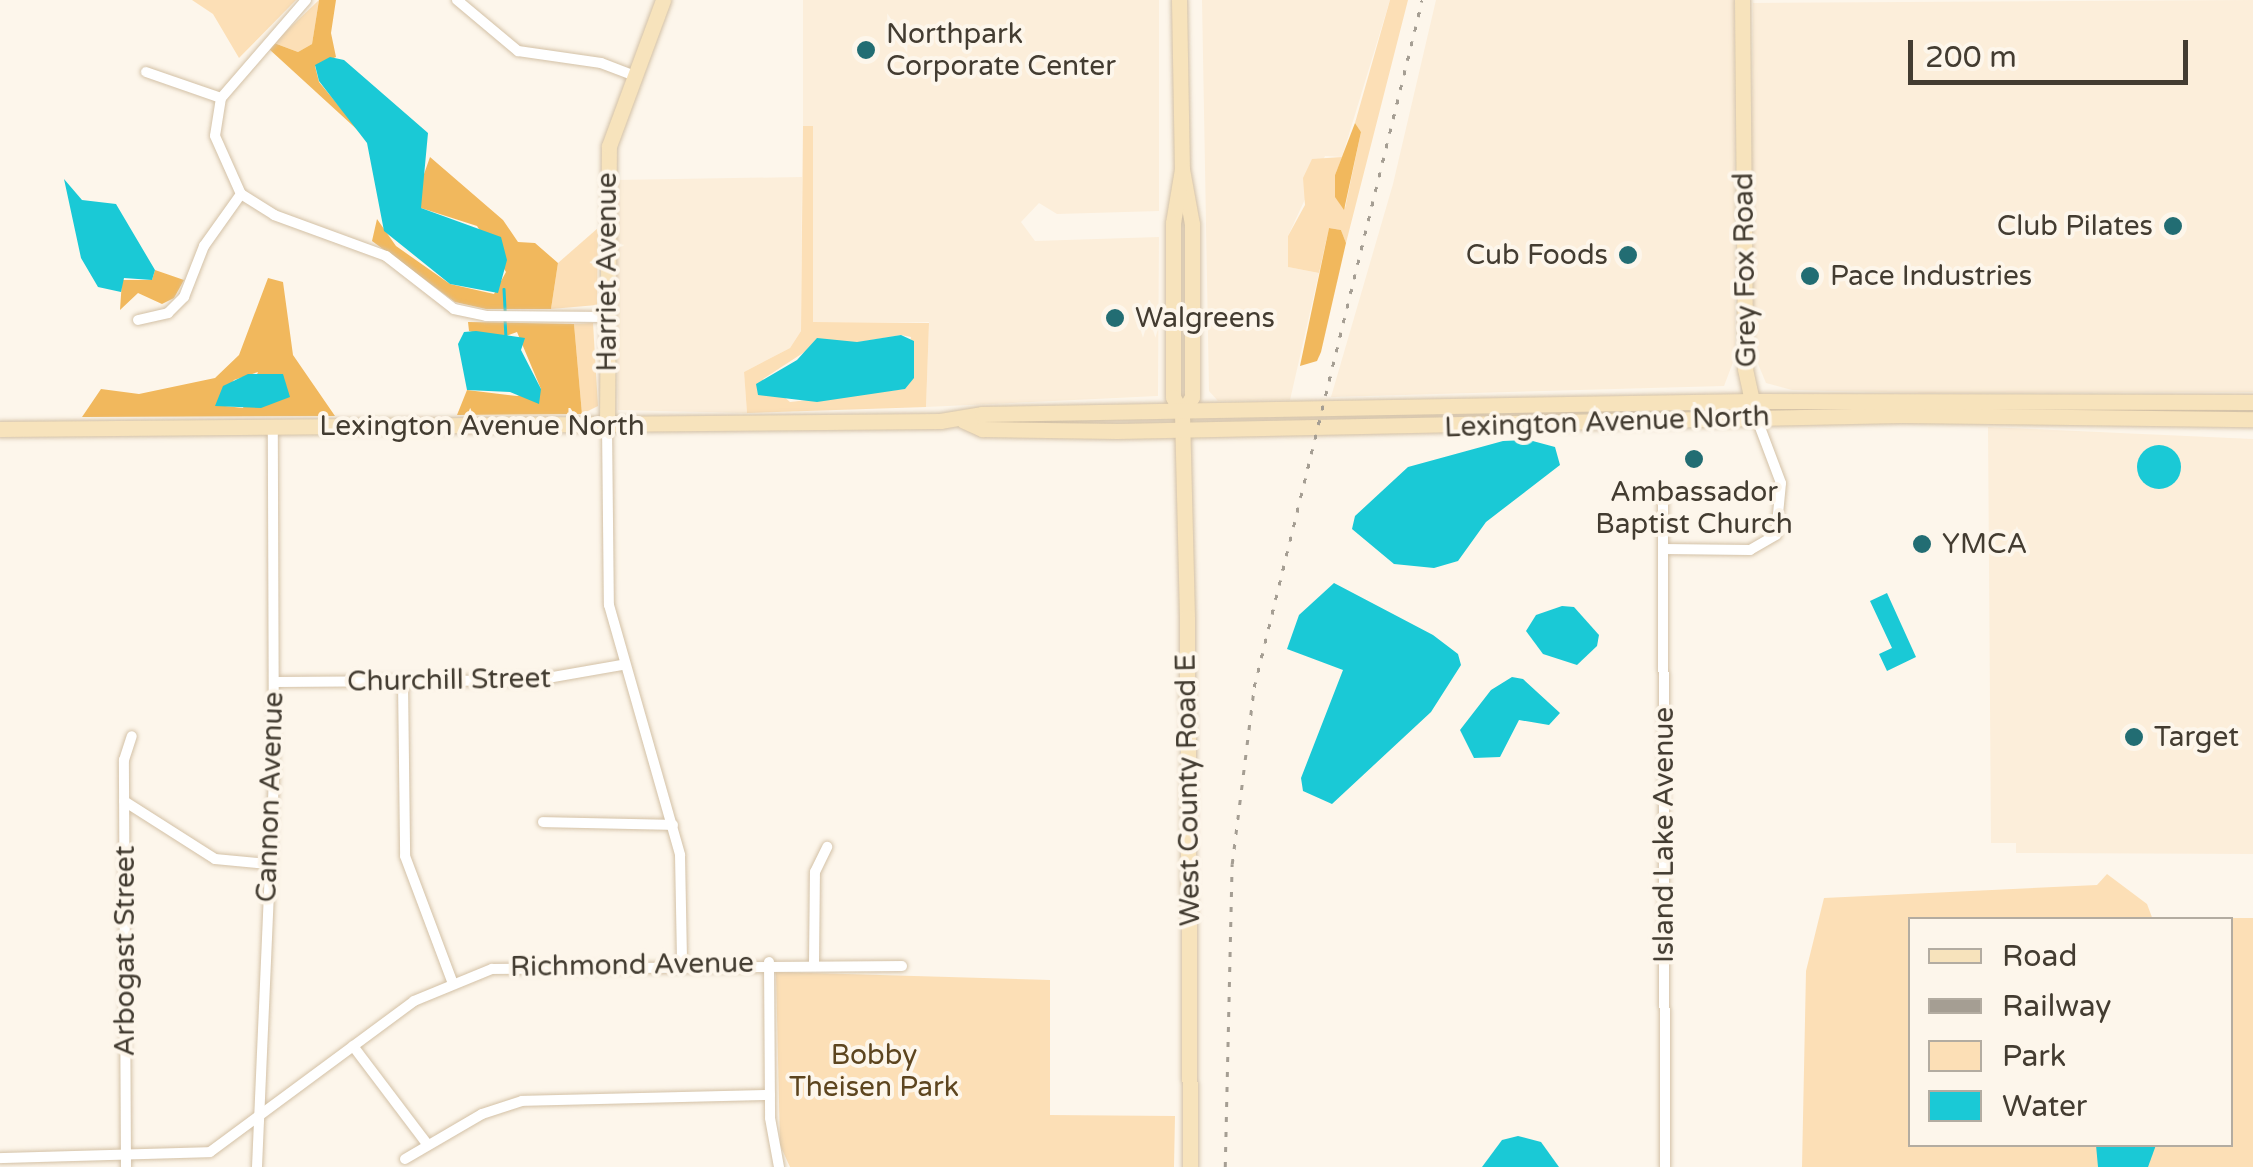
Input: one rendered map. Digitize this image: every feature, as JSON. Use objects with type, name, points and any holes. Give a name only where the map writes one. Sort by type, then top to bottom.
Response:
[{"type":"main road","name":"Harriet Avenue","points":[[606,425],[608,146],[663,0]]},
{"type":"main road","name":"West County Road E","points":[[1179,0],[1182,169],[1176,185],[1173,397],[1182,412],[1190,1167]]},
{"type":"main road","name":"Grey Fox Road","points":[[1742,0],[1744,322],[1754,409]]},
{"type":"main road","name":"Lexington Avenue North","points":[[0,429],[964,421],[982,414],[2253,402]]},
{"type":"main road","name":"Lexington Avenue North","points":[[964,421],[982,429],[1182,431],[1754,409],[2253,419]]},
{"type":"street","points":[[306,0],[221,98],[216,136],[241,194],[274,215],[386,256],[454,309],[486,316],[607,317]]},
{"type":"street","points":[[457,0],[518,51],[551,61],[601,63],[633,76]]},
{"type":"street","points":[[146,72],[221,98]]},
{"type":"street","points":[[138,320],[168,314],[184,298],[204,246],[241,194]]},
{"type":"street","name":"Grey Fox Road","points":[[1663,548],[1758,549],[1776,535],[1781,482],[1754,409]]},
{"type":"street","name":"Harriet Avenue","points":[[606,425],[606,581],[622,665],[673,826],[682,872],[682,963]]},
{"type":"street","name":"Cannon Avenue","points":[[257,1167],[274,682],[273,428]]},
{"type":"street","name":"Island Lake Avenue","points":[[1663,502],[1665,1167]]},
{"type":"street","name":"Churchill Street","points":[[274,682],[560,679],[622,665]]},
{"type":"street","points":[[403,681],[405,856],[452,981]]},
{"type":"street","name":"Arbogast Street","points":[[126,1162],[124,802],[132,736]]},
{"type":"street","points":[[124,802],[215,858],[268,864]]},
{"type":"street","points":[[543,822],[673,826]]},
{"type":"street","points":[[814,964],[814,872],[827,847]]},
{"type":"street","points":[[770,962],[770,1095],[779,1167]]},
{"type":"street","name":"Richmond Avenue","points":[[0,1158],[126,1162],[199,1156],[258,1119],[353,1046],[452,981],[516,965],[770,962],[902,966]]},
{"type":"street","points":[[353,1046],[428,1145]]},
{"type":"street","points":[[405,1159],[482,1114],[543,1097],[770,1095]]},
{"type":"shaded area","points":[[319,0],[336,0],[331,33],[336,57],[315,66],[319,82],[363,135],[269,49],[274,43],[298,52],[312,44]]},
{"type":"shaded area","points":[[803,0],[1159,0],[1159,211],[1057,214],[1039,203],[1021,222],[1035,241],[1159,237],[1158,396],[926,407],[929,322],[812,322],[813,126],[803,126]]},
{"type":"shaded area","points":[[1202,0],[1390,0],[1342,157],[1325,156],[1288,236],[1288,267],[1319,273],[1290,400],[1218,401],[1209,391]]},
{"type":"shaded area","points":[[1436,0],[1734,0],[1735,357],[1724,386],[1331,397],[1393,184]]},
{"type":"shaded area","points":[[2253,0],[2253,392],[1930,393],[1792,390],[1766,383],[1751,347],[1753,3]]},
{"type":"shaded area","points":[[1355,123],[1361,132],[1344,210],[1335,197],[1335,175]]},
{"type":"shaded area","points":[[430,157],[503,220],[518,242],[535,243],[558,263],[551,309],[486,309],[455,302],[372,241],[377,219],[396,246],[450,284],[494,294],[506,272],[477,226],[421,208],[417,194]]},
{"type":"shaded area","points":[[802,177],[801,331],[790,348],[744,372],[747,413],[618,410],[615,180]]},
{"type":"shaded area","points":[[1329,228],[1341,230],[1346,243],[1321,352],[1317,361],[1300,366]]},
{"type":"shaded area","points":[[155,270],[184,280],[174,298],[162,304],[138,293],[120,310],[122,280],[152,280]]},
{"type":"shaded area","points":[[268,278],[283,282],[293,355],[335,416],[82,417],[101,389],[139,394],[215,378],[239,355]],"holes":[[[258,372],[243,408],[216,405],[234,380]]]},
{"type":"shaded area","points":[[468,322],[574,324],[582,414],[457,415],[467,390],[517,396],[541,389],[517,332],[497,339],[469,331]]},
{"type":"shaded area","points":[[1988,427],[2253,439],[2253,854],[2016,853],[2016,843],[1991,843]]},
{"type":"green space","points":[[192,0],[296,0],[239,58],[213,14]]},
{"type":"green space","points":[[319,0],[312,44],[298,52],[274,43]]},
{"type":"green space","points":[[1390,0],[1408,0],[1346,243],[1341,230],[1329,228],[1319,273],[1288,267],[1288,236],[1305,205],[1303,178],[1312,159],[1342,157],[1335,175],[1345,208],[1361,132],[1355,123]]},
{"type":"green space","points":[[803,126],[813,126],[813,322],[929,323],[926,407],[747,413],[744,372],[790,348],[801,331]],"holes":[[[901,335],[911,337],[905,389],[790,402],[763,379],[806,351]]]},
{"type":"green space","points":[[598,228],[597,305],[551,309],[558,263]]},
{"type":"green space","points":[[593,323],[598,406],[582,414],[574,324]]},
{"type":"green space","points":[[2107,874],[2147,904],[2152,917],[1908,917],[1908,1147],[2233,1147],[2233,918],[2253,918],[2253,1167],[1802,1167],[1806,971],[1824,898],[2097,885]]},
{"type":"green space","name":"Bobby Theisen Park","points":[[776,972],[1050,980],[1050,1115],[1175,1116],[1174,1167],[790,1167],[780,1145]]},
{"type":"water","points":[[330,57],[344,60],[428,133],[421,208],[501,237],[507,260],[498,293],[450,284],[384,231],[367,143],[319,81],[315,65]]},
{"type":"water","points":[[64,179],[82,200],[116,204],[155,270],[152,280],[124,278],[121,292],[98,287],[81,258]]},
{"type":"water","points":[[464,332],[525,338],[521,350],[541,389],[539,404],[510,392],[467,390],[458,344]]},
{"type":"water","points":[[901,335],[914,341],[914,378],[905,389],[817,402],[758,395],[756,384],[797,360],[817,338],[857,342]]},
{"type":"water","points":[[248,374],[283,374],[290,397],[261,408],[215,406],[223,386]]},
{"type":"water","points":[[1529,440],[1555,447],[1560,465],[1486,522],[1458,561],[1434,568],[1394,564],[1352,529],[1355,516],[1408,467],[1503,441]]},
{"type":"water","points":[[2159,445],[2174,452],[2181,467],[2174,482],[2159,489],[2144,482],[2137,467],[2144,452]]},
{"type":"water","points":[[1334,583],[1433,635],[1458,654],[1461,665],[1431,712],[1332,804],[1303,791],[1301,778],[1343,670],[1287,649],[1299,615]]},
{"type":"water","points":[[1887,593],[1916,657],[1887,671],[1879,654],[1892,648],[1870,601]]},
{"type":"water","points":[[1562,606],[1574,607],[1599,635],[1597,646],[1577,665],[1543,654],[1526,631],[1536,615]]},
{"type":"water","points":[[1512,677],[1523,679],[1560,713],[1549,725],[1519,720],[1500,757],[1474,758],[1460,730],[1491,690]]},
{"type":"water","points":[[1518,1136],[1541,1142],[1559,1167],[1482,1167],[1502,1140]]},
{"type":"water","points":[[2096,1147],[2155,1147],[2148,1167],[2098,1167]]},
{"type":"waterway","points":[[504,289],[505,311]]},
{"type":"waterway","points":[[505,319],[506,338]]},
{"type":"railway","points":[[1225,1167],[1232,864],[1254,687],[1422,0]]},
{"type":"place","name":"Northpark Corporate Center","points":[[866,50]]},
{"type":"place","name":"Club Pilates","points":[[2173,226]]},
{"type":"place","name":"Cub Foods","points":[[1628,255]]},
{"type":"place","name":"Pace Industries","points":[[1810,276]]},
{"type":"place","name":"Walgreens","points":[[1115,318]]},
{"type":"place","name":"Ambassador Baptist Church","points":[[1694,459]]},
{"type":"place","name":"YMCA","points":[[1922,544]]},
{"type":"place","name":"Target","points":[[2134,737]]}]
